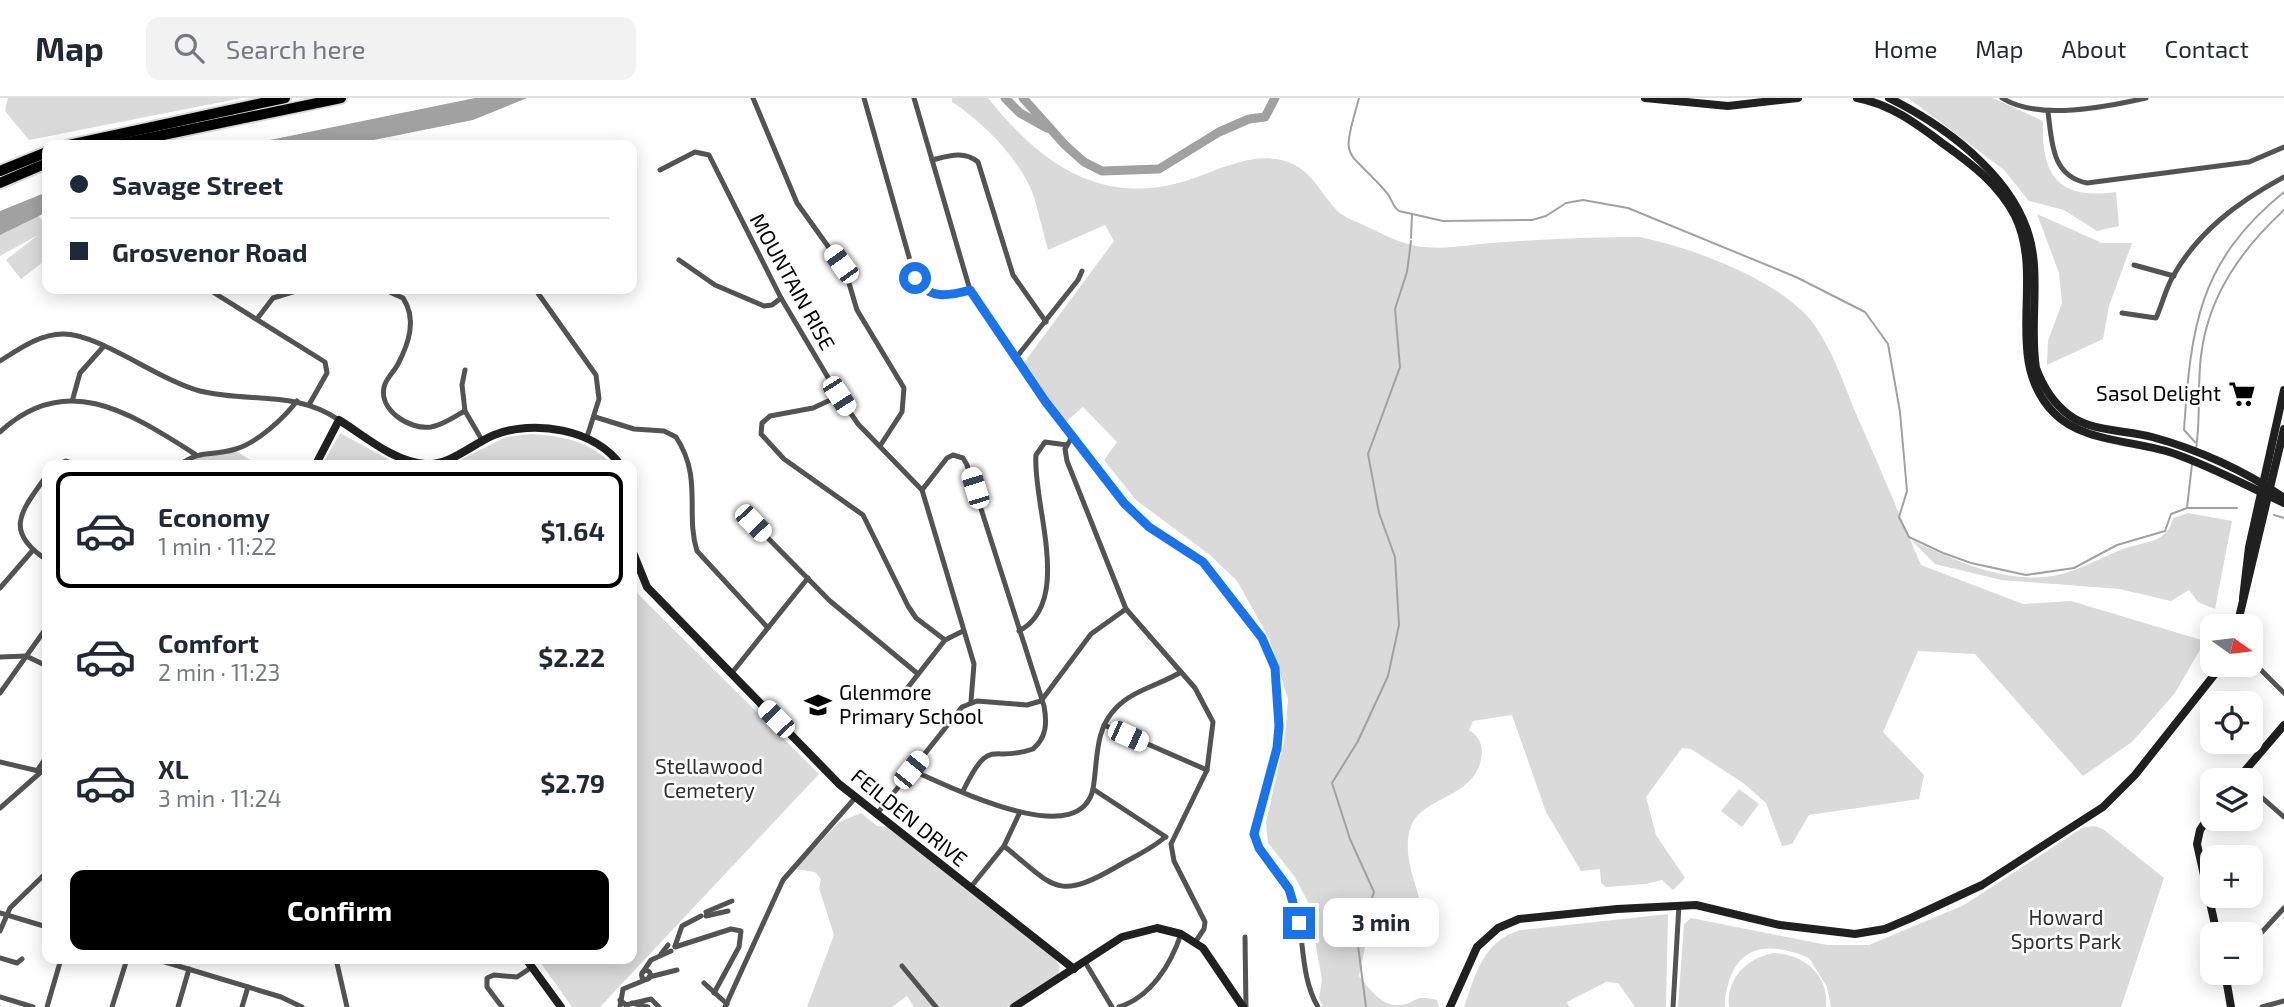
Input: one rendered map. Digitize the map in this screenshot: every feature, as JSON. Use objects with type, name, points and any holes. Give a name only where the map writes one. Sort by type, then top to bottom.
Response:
[{"type":"highway","points":[[92,140],[285,98]]},
{"type":"highway","points":[[139,140],[341,98]]},
{"type":"highway","points":[[0,171],[42,154]]},
{"type":"highway","points":[[0,183],[42,165]]},
{"type":"main road","points":[[1645,98],[1728,107],[1798,98]]},
{"type":"main road","points":[[1857,98],[1885,106],[1910,120],[1975,167],[2006,201],[2018,225],[2025,252],[2028,363],[2034,384],[2054,412],[2086,432],[2179,455],[2244,486],[2265,491]]},
{"type":"main road","points":[[1889,98],[1913,112],[1990,169],[2016,203],[2033,252],[2036,368],[2042,384],[2053,400],[2071,417],[2090,425],[2180,445],[2202,454],[2244,475],[2284,502]]},
{"type":"main road","points":[[2240,614],[2284,390]]},
{"type":"main road","points":[[318,460],[339,420],[394,454],[412,460]]},
{"type":"main road","points":[[446,460],[482,440],[522,428],[587,437],[612,453],[617,460]]},
{"type":"main road","points":[[2265,491],[2284,429]]},
{"type":"main road","points":[[2244,475],[2259,472],[2267,465]]},
{"type":"main road","points":[[2244,486],[2262,508]]},
{"type":"main road","points":[[2262,508],[2284,502]]},
{"type":"main road","name":"FEILDEN DRIVE","points":[[637,569],[647,587],[855,798],[1074,969]]},
{"type":"main road","points":[[1450,1007],[1477,947],[1507,924],[1535,917],[1705,905],[1780,925],[1842,934],[1877,931],[1911,918],[1990,880],[2103,807],[2157,749],[2213,677]]},
{"type":"main road","points":[[2250,768],[2284,725]]},
{"type":"main road","points":[[2200,830],[2197,844],[2214,922]]},
{"type":"main road","points":[[1014,1007],[1122,937],[1138,931],[1163,928],[1196,941],[1209,954],[1244,1007]]},
{"type":"main road","points":[[530,964],[561,1007]]},
{"type":"main road","points":[[2227,985],[2231,1007]]},
{"type":"street","points":[[752,98],[797,203],[845,270],[858,310],[904,388],[902,412],[880,446]]},
{"type":"street","points":[[864,98],[915,278],[924,289],[939,295],[970,290]]},
{"type":"street","points":[[914,98],[970,290],[1015,359],[1072,437],[1133,513],[1197,557],[1219,579],[1262,638],[1271,657],[1279,707],[1278,739],[1254,834],[1259,848],[1292,894],[1307,978],[1318,1007]]},
{"type":"street","points":[[2002,98],[2020,108],[2048,112],[2113,100],[2146,98]]},
{"type":"street","points":[[2048,112],[2058,164],[2069,176],[2087,183],[2249,162],[2283,149]]},
{"type":"street","name":"MOUNTAIN RISE","points":[[660,170],[697,151],[709,155],[781,299],[853,419],[922,490]]},
{"type":"street","points":[[932,160],[959,155],[971,157],[978,162],[1013,275],[1046,322]]},
{"type":"street","points":[[2122,313],[2155,318],[2174,275],[2196,244],[2222,216],[2284,177]]},
{"type":"street","points":[[679,260],[715,285],[764,306],[772,305],[781,299]]},
{"type":"street","points":[[2134,265],[2174,275]]},
{"type":"street","points":[[1015,359],[1046,322],[1082,271]]},
{"type":"street","points":[[216,294],[327,364],[327,373],[310,403]]},
{"type":"street","points":[[257,319],[274,298],[286,294]]},
{"type":"street","points":[[394,294],[403,298],[412,322],[399,363],[384,384],[383,397],[389,410],[404,420],[430,427],[465,411]]},
{"type":"street","points":[[539,294],[596,375],[599,390],[595,417],[587,437]]},
{"type":"street","points":[[0,361],[51,335],[79,336],[157,374],[200,390],[310,403],[339,420]]},
{"type":"street","points":[[73,398],[80,373],[104,346]]},
{"type":"street","points":[[465,370],[461,385],[465,411],[482,440]]},
{"type":"street","points":[[839,396],[813,408],[770,415],[762,423],[761,434],[784,459],[863,515],[908,606],[916,618],[945,640]]},
{"type":"street","points":[[0,432],[28,410],[50,401],[73,398],[113,409],[195,454]]},
{"type":"street","points":[[186,460],[195,454],[228,451],[247,445],[297,401]]},
{"type":"street","points":[[595,417],[642,430],[664,430],[676,437],[691,473],[697,551],[768,628]]},
{"type":"street","points":[[1072,437],[1067,445],[1067,461],[1126,609],[1195,688],[1213,722],[1207,770],[1172,840],[1174,861],[1205,922],[1196,941]]},
{"type":"street","points":[[1019,631],[1040,608],[1048,584],[1036,455],[1045,442],[1067,445]]},
{"type":"street","points":[[963,791],[973,770],[986,756],[1027,751],[1037,746],[1044,734],[1045,724],[1041,701],[966,461],[956,455],[947,458],[922,490],[975,670],[970,692],[971,701]]},
{"type":"street","points":[[42,483],[20,516],[20,530],[33,550],[42,556]]},
{"type":"street","points":[[753,523],[839,609],[919,674]]},
{"type":"street","points":[[0,588],[33,550]]},
{"type":"street","points":[[731,675],[808,578]]},
{"type":"street","points":[[876,815],[957,713],[971,701],[1027,705],[1041,701],[1084,641],[1126,609]]},
{"type":"street","points":[[905,691],[945,640],[963,631]]},
{"type":"street","points":[[0,693],[42,634]]},
{"type":"street","points":[[0,657],[26,656],[42,664]]},
{"type":"street","points":[[911,770],[1020,812],[1048,818],[1065,815],[1082,807],[1093,789],[1104,725],[1127,698],[1181,672]]},
{"type":"street","points":[[2263,672],[2284,693]]},
{"type":"street","points":[[1104,725],[1207,770]]},
{"type":"street","points":[[0,762],[42,772]]},
{"type":"street","points":[[0,808],[42,772]]},
{"type":"street","points":[[1093,789],[1172,840]]},
{"type":"street","points":[[704,983],[727,1006],[783,880],[855,798]]},
{"type":"street","points":[[2263,798],[2284,817]]},
{"type":"street","points":[[970,889],[1004,846],[1020,812]]},
{"type":"street","points":[[1004,846],[1050,883],[1070,888],[1087,884],[1165,837]]},
{"type":"street","points":[[0,931],[3,914],[42,877]]},
{"type":"street","points":[[672,946],[682,926],[732,901]]},
{"type":"street","points":[[1673,1007],[1679,905]]},
{"type":"street","points":[[2263,931],[2284,908]]},
{"type":"street","points":[[704,915],[728,911]]},
{"type":"street","points":[[3,914],[42,926]]},
{"type":"street","points":[[646,974],[651,960],[672,946],[731,929],[741,931],[739,947],[714,993]]},
{"type":"street","points":[[1118,1007],[1136,1001],[1145,992],[1172,958],[1181,934]]},
{"type":"street","points":[[1244,1007],[1245,937]]},
{"type":"street","points":[[0,958],[17,964],[22,960]]},
{"type":"street","points":[[1085,962],[1112,1007]]},
{"type":"street","points":[[47,1007],[60,964]]},
{"type":"street","points":[[112,1007],[125,964]]},
{"type":"street","points":[[178,964],[302,1007]]},
{"type":"street","points":[[337,964],[347,1007]]},
{"type":"street","points":[[502,1007],[487,987],[487,978],[495,975],[517,977],[528,964]]},
{"type":"street","points":[[902,966],[936,1007]]},
{"type":"street","points":[[178,1007],[189,969]]},
{"type":"street","points":[[625,1004],[623,989],[646,974],[677,970]]},
{"type":"street","points":[[242,1007],[248,987]]},
{"type":"street","points":[[0,997],[33,1007]]},
{"type":"street","points":[[625,1004],[651,999],[659,1007]]},
{"type":"street","points":[[2262,1007],[2284,1000]]},
{"type":"street","points":[[625,1004],[649,1007]]},
{"type":"green space","points":[[8,98],[242,98],[29,140],[5,111]]},
{"type":"green space","points":[[952,98],[988,98],[1029,143],[1075,174],[1101,184],[1128,188],[1157,187],[1189,180],[1246,161],[1269,158],[1294,164],[1304,171],[1342,215],[1416,246],[1450,247],[1539,240],[1639,237],[1708,257],[1779,293],[1813,323],[1836,365],[1921,565],[2023,604],[2071,601],[2200,640],[2200,650],[2175,693],[2132,742],[2083,776],[1975,654],[1918,651],[1883,732],[1924,775],[1919,799],[1809,815],[1792,844],[1782,846],[1766,803],[1743,783],[1691,749],[1682,748],[1646,797],[1656,835],[1685,878],[1673,890],[1662,880],[1606,887],[1601,883],[1600,869],[1581,871],[1546,812],[1512,715],[1473,721],[1469,730],[1482,748],[1479,767],[1472,779],[1462,787],[1417,816],[1408,836],[1410,867],[1422,909],[1413,925],[1391,929],[1365,947],[1359,976],[1387,1003],[1399,1005],[1428,998],[1437,1000],[1439,1007],[1323,1007],[1319,998],[1322,980],[1308,902],[1295,877],[1268,843],[1266,823],[1285,736],[1288,699],[1269,638],[1237,581],[1210,555],[1136,500],[1104,460],[1117,442],[1083,407],[1067,421],[1058,414],[1023,364],[1114,241],[1105,225],[1048,250],[1034,197],[1020,169],[988,131],[952,102]]},
{"type":"green space","points":[[1908,98],[1993,98],[2043,121],[2046,157],[2057,180],[2067,188],[2080,192],[2116,192],[2119,226],[2097,231],[2064,210],[2029,201],[2004,170]]},
{"type":"green space","points":[[2037,214],[2102,243],[2132,243],[2109,306],[2103,339],[2047,365],[2048,341],[2062,303],[2059,273]]},
{"type":"green space","points":[[38,215],[42,220],[42,263],[21,279],[6,260],[38,235],[0,256],[0,234]]},
{"type":"green space","points":[[340,433],[390,460],[325,460]]},
{"type":"green space","points":[[531,434],[554,436],[585,445],[607,460],[460,460],[506,437]]},
{"type":"green space","points":[[238,452],[250,460],[192,460],[199,456]]},
{"type":"green space","points":[[2188,513],[2232,521],[2215,609],[2198,602],[2189,590],[2171,601],[2119,589],[2001,580],[1935,564],[1911,540],[1984,570],[2023,577],[2043,577],[2070,572],[2123,549],[2154,540],[2166,533],[2173,518]]},
{"type":"green space","name":"Stellawood Cemetery","points":[[637,590],[819,774],[600,1007],[572,1007],[542,964],[637,964]]},
{"type":"green space","points":[[1739,789],[1759,804],[1742,827],[1721,811]]},
{"type":"green space","points":[[861,813],[877,826],[889,827],[1054,958],[1060,966],[1058,974],[1007,1007],[914,1007],[907,996],[892,1007],[807,1007],[834,935],[819,888],[821,879],[815,872],[795,869],[839,822]]},
{"type":"green space","name":"Howard Sports Park","points":[[2094,826],[2103,829],[2164,878],[2121,1007],[1831,1007],[1827,987],[1809,958],[1771,949],[1749,954],[1740,961],[1728,985],[1725,1007],[1678,1007],[1684,924],[1691,918],[1827,945],[1869,945],[1964,905],[2082,828]]},
{"type":"green space","points":[[1668,914],[1666,1007],[1635,1007],[1618,983],[1606,982],[1567,1002],[1569,1007],[1464,1007],[1477,971],[1489,950],[1508,935],[1521,930]]},
{"type":"green space","points":[[1773,953],[1794,957],[1812,968],[1823,985],[1826,1007],[1729,1007],[1731,987],[1740,971],[1754,960]]},
{"type":"shaded area","points":[[475,98],[527,98],[473,120],[374,140],[270,140]]},
{"type":"shaded area","points":[[42,194],[42,214],[0,235],[0,211]]},
{"type":"waterway","points":[[1005,98],[1020,113],[1047,128]]},
{"type":"waterway","points":[[1023,98],[1065,145],[1084,162],[1102,171],[1159,169],[1219,132],[1249,119],[1265,117],[1275,98]]},
{"type":"waterway","points":[[1359,98],[1350,135],[1350,153],[1387,193],[1399,211],[1443,221],[1532,220],[1546,216],[1566,203],[1583,200],[1628,208],[1796,277],[1865,312],[1888,344],[1900,412],[1907,491],[1899,517],[1909,537],[1943,553],[1971,563],[2026,575],[2074,568],[2117,545],[2165,531],[2171,514],[2187,508],[2192,464]]},
{"type":"waterway","points":[[2195,442],[2184,430],[2190,359],[2204,299],[2216,271],[2233,244],[2255,218],[2284,192]]},
{"type":"waterway","points":[[2196,448],[2201,356],[2211,314],[2219,294],[2241,258],[2284,210]]},
{"type":"waterway","points":[[1411,238],[1412,214]]},
{"type":"waterway","points":[[1366,1007],[1357,938],[1374,892],[1350,839],[1332,783],[1358,741],[1388,676],[1399,625],[1395,557],[1379,513],[1368,454],[1400,367],[1395,309],[1407,272],[1411,241]]},
{"type":"waterway","points":[[2187,508],[2237,508]]},
{"type":"waterway","points":[[2274,515],[2284,518]]},
{"type":"place","name":"Sasol Delight","points":[[2242,394]]},
{"type":"place","name":"Glenmore Primary School","points":[[818,705]]},
{"type":"route","points":[[915,278],[924,289],[939,295],[970,290],[1045,401],[1124,503],[1149,527],[1203,562],[1219,579],[1262,638],[1275,668],[1279,726],[1277,748],[1254,834],[1259,848],[1289,889],[1299,923]]}]
